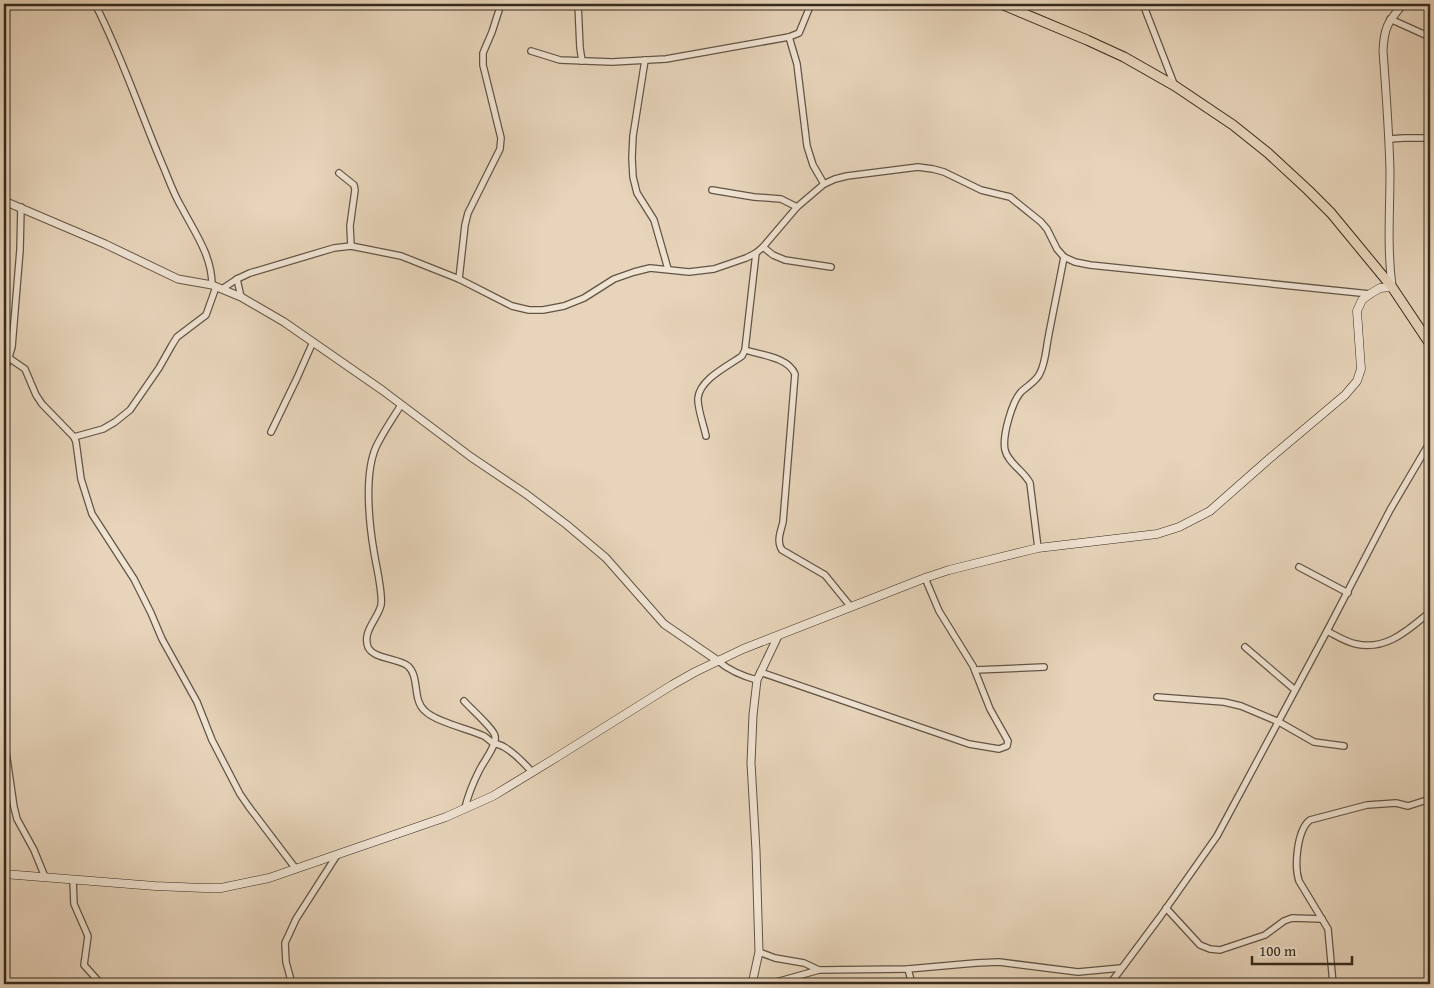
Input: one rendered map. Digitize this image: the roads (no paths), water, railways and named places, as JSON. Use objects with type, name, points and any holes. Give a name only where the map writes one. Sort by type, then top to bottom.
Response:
[{"type":"main road","points":[[1001,4],[1110,50],[1175,86],[1233,125],[1281,165],[1331,213],[1392,287],[1430,344]]},
{"type":"main road","points":[[4,874],[155,886],[221,888],[268,878],[430,822],[492,796],[672,684],[744,649],[925,578],[1038,548],[1157,534],[1179,528],[1210,511],[1269,458],[1346,395],[1357,381],[1361,369],[1357,311],[1362,300],[1370,294],[1380,288],[1392,287]]},
{"type":"street","points":[[74,437],[103,429],[130,410],[159,368],[177,337],[206,315],[217,287],[207,257],[163,166],[124,67],[96,5],[105,4]]},
{"type":"street","points":[[459,279],[468,213],[500,149],[501,138],[482,65],[483,53],[501,4]]},
{"type":"street","points":[[578,4],[582,61]]},
{"type":"street","points":[[531,51],[560,60],[612,62],[666,59],[789,38],[799,33],[810,4]]},
{"type":"street","points":[[1142,4],[1175,86]]},
{"type":"street","points":[[1392,287],[1389,263],[1389,139],[1383,51],[1385,32],[1390,18],[1403,4]]},
{"type":"street","points":[[1390,18],[1430,37]]},
{"type":"street","points":[[789,38],[797,64],[807,146],[813,165],[824,184]]},
{"type":"street","points":[[646,60],[633,136],[633,177],[637,193],[654,220],[668,269]]},
{"type":"street","points":[[1389,139],[1430,138]]},
{"type":"street","points":[[217,287],[250,272],[334,248],[351,246],[401,256],[459,279],[512,306],[529,310],[544,310],[564,306],[614,279],[634,272],[650,268],[690,272],[714,269],[746,258],[763,247],[797,207],[824,184],[847,176],[918,168],[944,172],[982,190],[1010,197],[1041,222],[1047,229],[1057,249],[1064,257],[1075,262],[1370,294]]},
{"type":"street","points":[[339,173],[354,185],[350,226],[351,246]]},
{"type":"street","points":[[712,190],[780,199],[797,207]]},
{"type":"street","points":[[4,201],[105,244],[178,279],[217,287],[240,297],[284,322],[402,404],[567,525],[606,558],[664,624],[729,669],[742,676],[757,680]]},
{"type":"street","points":[[4,373],[12,348],[20,250],[21,207]]},
{"type":"street","points":[[763,247],[785,260],[831,267]]},
{"type":"street","points":[[706,436],[698,399],[702,385],[742,356],[745,350],[756,253]]},
{"type":"street","points":[[1038,548],[1030,482],[1008,456],[1005,444],[1008,421],[1016,399],[1041,373],[1064,257]]},
{"type":"street","points":[[237,279],[240,297]]},
{"type":"street","points":[[271,432],[298,378],[313,342]]},
{"type":"street","points":[[745,350],[780,360],[793,368],[795,374],[783,522],[779,546],[782,550],[825,575],[851,607]]},
{"type":"street","points":[[9,358],[25,369],[36,396],[74,437],[81,479],[92,514],[134,579],[152,613],[162,639],[197,702],[212,740],[240,794],[296,869]]},
{"type":"street","points":[[402,404],[377,447],[371,462],[369,518],[381,604],[374,622],[368,630],[368,649],[375,654],[403,662],[410,668],[420,704],[424,711],[432,716],[485,736],[516,756],[532,772]]},
{"type":"street","points":[[1110,984],[1217,836],[1390,510],[1430,442]]},
{"type":"street","points":[[1299,567],[1348,592]]},
{"type":"street","points":[[760,672],[969,744],[999,749],[1007,746],[1008,741],[990,709],[975,670],[939,611],[925,578]]},
{"type":"street","points":[[1327,631],[1358,645],[1383,643],[1397,638],[1430,612]]},
{"type":"street","points":[[752,984],[759,952],[751,763],[753,715],[757,680],[778,636]]},
{"type":"street","points":[[1244,647],[1295,690]]},
{"type":"street","points":[[975,670],[1044,667]]},
{"type":"street","points":[[1156,697],[1224,702],[1241,706],[1279,722],[1314,742],[1344,746]]},
{"type":"street","points":[[464,701],[495,735],[494,743],[469,793],[465,808]]},
{"type":"street","points":[[4,738],[17,819],[34,850],[45,877]]},
{"type":"street","points":[[1333,984],[1328,929],[1299,881],[1297,874],[1296,868],[1301,836],[1305,824],[1310,820],[1367,805],[1388,803],[1408,806],[1430,799]]},
{"type":"street","points":[[292,984],[286,962],[285,943],[296,919],[336,855]]},
{"type":"street","points":[[73,880],[74,904],[88,936],[84,965],[101,984]]},
{"type":"street","points":[[1166,908],[1200,945],[1210,950],[1220,950],[1265,935],[1284,921],[1292,918],[1322,919]]},
{"type":"street","points":[[759,952],[775,958],[804,963],[819,970]]},
{"type":"street","points":[[769,984],[819,970],[908,969],[999,962],[1078,972],[1121,968]]},
{"type":"street","points":[[908,969],[912,984]]}]
